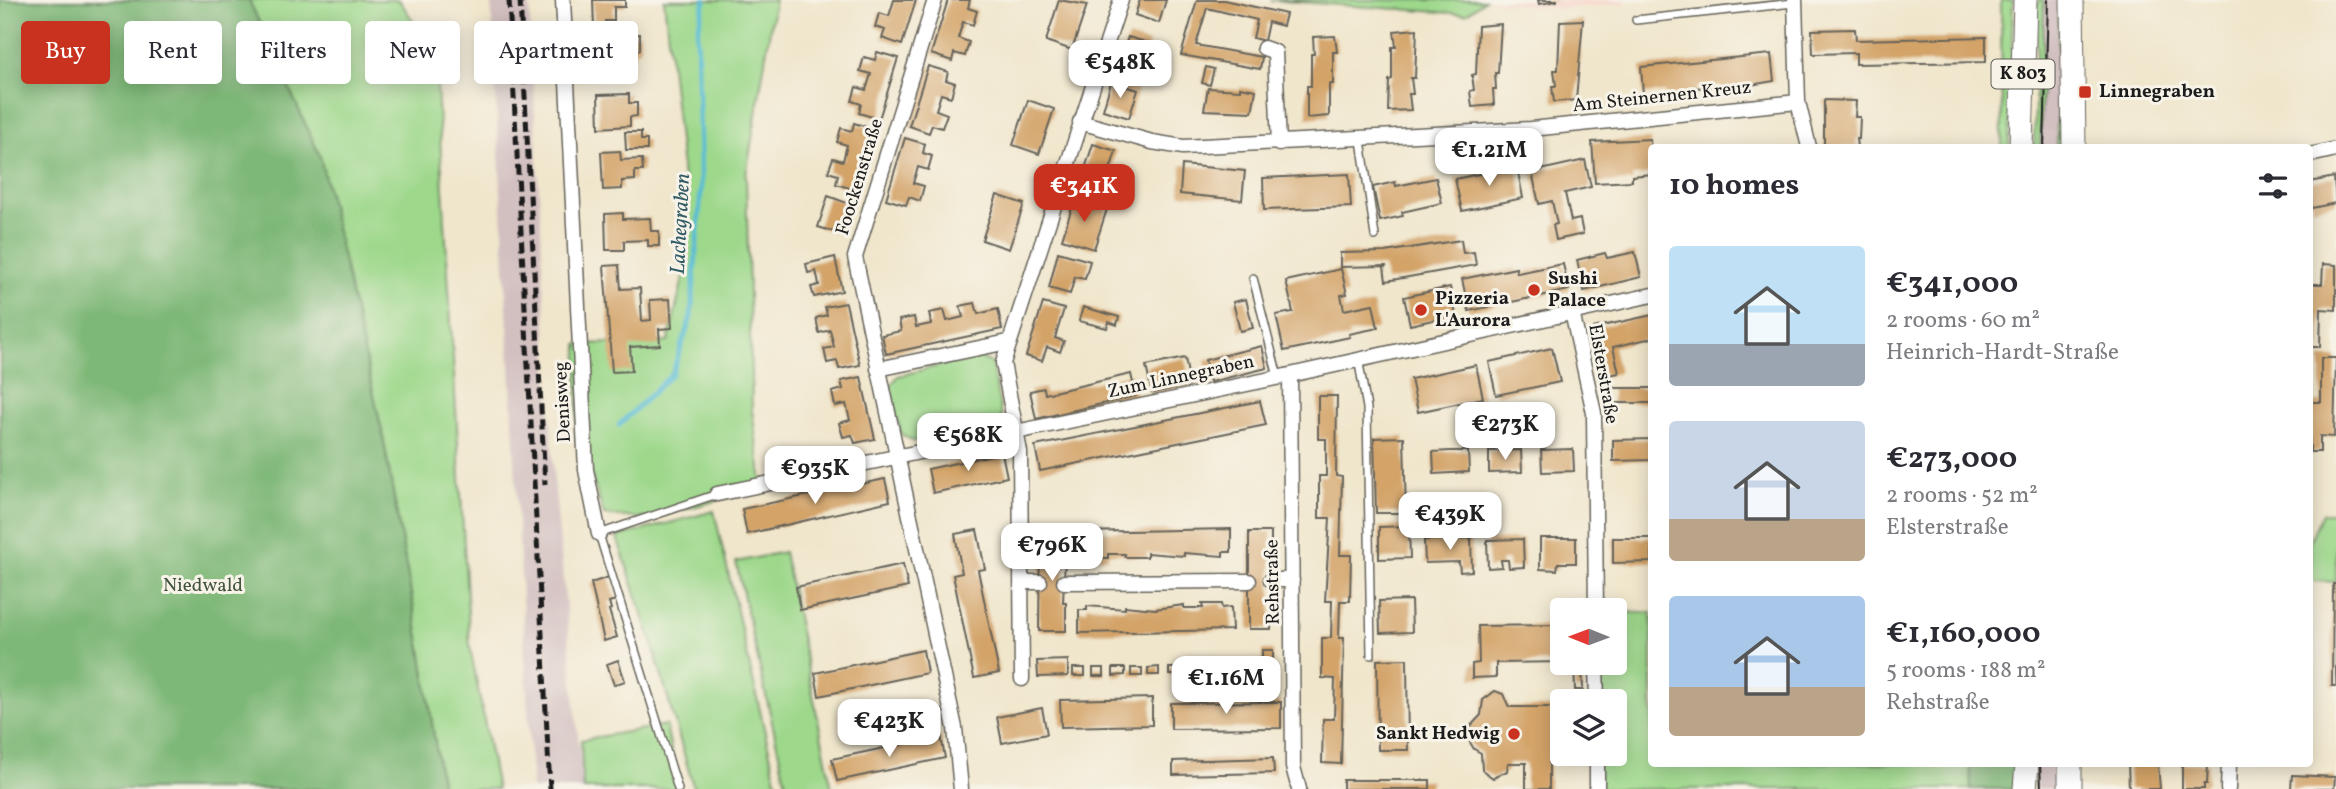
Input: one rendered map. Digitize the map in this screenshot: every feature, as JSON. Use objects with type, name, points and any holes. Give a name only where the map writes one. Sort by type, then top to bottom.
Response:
[{"type":"main road","name":"K 803","points":[[2021,144],[2025,0]]},
{"type":"main road","name":"K 803","points":[[2072,0],[2074,144]]},
{"type":"main road","points":[[2025,789],[2027,767]]},
{"type":"main road","points":[[2070,767],[2070,789]]},
{"type":"street","name":"Denisweg","points":[[563,0],[586,470],[599,534]]},
{"type":"street","name":"Foockenstraße","points":[[935,0],[855,257],[954,728],[961,789]]},
{"type":"street","points":[[1022,679],[1020,452],[1003,363],[1121,0]]},
{"type":"street","points":[[1795,1],[1798,102],[1808,144]]},
{"type":"street","points":[[1264,48],[1275,52],[1279,144]]},
{"type":"street","name":"Am Steinernen Kreuz","points":[[1080,122],[1152,142],[1184,147],[1360,140],[1631,121],[1798,102]]},
{"type":"street","points":[[2313,154],[2336,149]]},
{"type":"street","name":"Zum Linnegraben","points":[[717,494],[1284,376],[1648,296]]},
{"type":"street","name":"Elsterstraße","points":[[1572,312],[1594,413],[1596,598]]},
{"type":"street","points":[[878,369],[1008,342]]},
{"type":"street","name":"Rehstraße","points":[[1284,376],[1292,580],[1293,767],[1298,789]]},
{"type":"street","points":[[1271,580],[1292,580]]},
{"type":"street","points":[[1064,582],[1249,581]]},
{"type":"street","points":[[1021,582],[1040,582]]},
{"type":"street","points":[[1597,766],[1597,789]]},
{"type":"street","points":[[2228,789],[2229,767]]},
{"type":"lane","points":[[1636,20],[1795,1]]},
{"type":"lane","points":[[1360,140],[1376,236]]},
{"type":"lane","points":[[1254,278],[1284,376]]},
{"type":"lane","points":[[1358,358],[1367,408],[1371,655]]},
{"type":"lane","points":[[599,534],[717,494]]},
{"type":"lane","name":"Denisweg","points":[[599,534],[678,789]]},
{"type":"shaded area","points":[[491,0],[529,0],[530,21],[492,21]]},
{"type":"shaded area","points":[[1485,0],[1626,0],[1625,3],[1561,9]]},
{"type":"shaded area","points":[[2043,0],[2059,0],[2057,144],[2040,144]]},
{"type":"shaded area","points":[[495,84],[533,84],[554,480],[583,789],[532,789]]},
{"type":"shaded area","points":[[2036,767],[2053,767],[2053,789],[2036,789]]},
{"type":"green space","name":"Niedwald","points":[[0,0],[249,0],[259,21],[236,21],[236,84],[287,84],[320,156],[382,431],[422,655],[442,789],[0,789]]},
{"type":"green space","points":[[249,0],[399,0],[413,21],[365,21],[365,84],[437,84],[470,647],[497,789],[441,789],[422,655],[382,431],[275,84],[351,84],[351,21],[255,21]]},
{"type":"green space","points":[[664,0],[775,0],[746,175],[752,411],[763,488],[649,519],[604,515],[577,430],[578,344],[668,342],[685,270],[685,197]]},
{"type":"green space","points":[[1270,0],[1485,0],[1466,14]]},
{"type":"green space","points":[[2001,0],[2013,0],[2009,144],[2002,144]]},
{"type":"green space","points":[[2038,0],[2043,0],[2040,144],[2034,144]]},
{"type":"green space","points":[[2059,0],[2062,0],[2063,144],[2057,144]]},
{"type":"green space","points":[[978,356],[991,363],[1002,417],[994,424],[913,441],[901,434],[890,387],[898,376]]},
{"type":"green space","points":[[714,511],[778,789],[694,789],[652,642],[617,537]]},
{"type":"green space","points":[[2322,513],[2336,513],[2336,582],[2313,581],[2313,534]]},
{"type":"green space","points":[[784,552],[832,789],[787,789],[736,562]]},
{"type":"green space","points":[[1628,612],[1648,613],[1648,767],[1970,767],[1971,789],[1597,789],[1597,766],[1627,766],[1627,689],[1597,689],[1596,676],[1628,676]]},
{"type":"green space","points":[[666,725],[679,789],[583,789],[581,740]]},
{"type":"green space","points":[[1970,767],[2027,767],[2025,789],[1971,789]]},
{"type":"building","points":[[593,0],[625,0],[625,7],[614,7],[614,21],[594,21]]},
{"type":"building","points":[[894,0],[916,0],[902,45],[882,38],[885,30],[875,27],[879,13],[889,16]]},
{"type":"building","points":[[948,0],[970,0],[968,8],[977,11],[973,25],[963,22],[958,38],[969,42],[965,56],[954,53],[952,61],[931,54]]},
{"type":"building","points":[[1059,0],[1087,5],[1072,50],[1046,41]]},
{"type":"building","points":[[1140,0],[1166,0],[1159,23],[1135,15]]},
{"type":"building","points":[[1197,0],[1224,0],[1286,14],[1283,26],[1268,22],[1264,41],[1253,38],[1257,20],[1207,8],[1196,45],[1262,57],[1260,69],[1181,55]]},
{"type":"building","points":[[1538,0],[1557,0],[1557,1],[1539,4]]},
{"type":"building","points":[[1583,20],[1576,100],[1554,102],[1552,86],[1556,86],[1554,70],[1558,70],[1560,21]]},
{"type":"building","points":[[1501,24],[1498,73],[1495,73],[1496,89],[1493,89],[1494,105],[1472,107],[1470,91],[1474,90],[1472,75],[1476,74],[1478,26]]},
{"type":"building","points":[[1417,29],[1415,78],[1411,78],[1413,94],[1409,94],[1411,110],[1388,111],[1392,47],[1396,47],[1394,31]]},
{"type":"building","points":[[1855,29],[1856,40],[1986,37],[1986,62],[1856,64],[1856,53],[1813,54],[1812,30]]},
{"type":"building","points":[[638,34],[640,34],[638,50]]},
{"type":"building","points":[[1335,36],[1337,52],[1333,52],[1333,84],[1329,84],[1329,116],[1307,118],[1307,86],[1311,86],[1313,37]]},
{"type":"building","points":[[1128,37],[1149,43],[1142,65],[1121,58]]},
{"type":"building","points":[[877,52],[898,58],[879,119],[859,113],[861,104],[852,101],[856,87],[866,90],[871,74],[860,71],[864,57],[875,60]]},
{"type":"building","points":[[1771,54],[1774,81],[1721,90],[1720,86],[1696,88],[1697,93],[1666,96],[1665,92],[1643,94],[1641,67]]},
{"type":"building","points":[[928,66],[948,72],[946,80],[955,83],[951,97],[941,94],[936,110],[947,114],[942,128],[932,125],[929,133],[909,126]]},
{"type":"building","points":[[1206,67],[1214,69],[1210,85],[1202,83]]},
{"type":"building","points":[[1111,82],[1138,90],[1129,118],[1103,110]]},
{"type":"building","points":[[1240,87],[1256,90],[1252,112],[1204,110],[1208,88],[1240,90]]},
{"type":"building","points":[[629,94],[629,103],[637,103],[637,116],[630,117],[630,126],[599,128],[598,95]]},
{"type":"building","points":[[1028,100],[1054,109],[1039,154],[1013,145]]},
{"type":"building","points":[[1824,100],[1856,101],[1855,117],[1860,117],[1857,144],[1824,144]]},
{"type":"building","points":[[854,123],[874,129],[856,190],[836,184],[838,175],[828,172],[833,158],[843,161],[847,145],[837,142],[841,128],[852,131]]},
{"type":"building","points":[[625,132],[641,132],[641,140],[647,140],[647,150],[626,150]]},
{"type":"building","points":[[905,138],[925,144],[923,153],[932,156],[928,170],[918,167],[913,183],[924,186],[920,201],[909,197],[906,205],[886,199]]},
{"type":"building","points":[[1650,139],[1648,174],[1632,176],[1632,181],[1595,183],[1592,142]]},
{"type":"building","points":[[1093,144],[1116,151],[1108,177],[1085,169]]},
{"type":"building","points":[[620,151],[621,160],[642,159],[643,171],[635,171],[635,180],[622,181],[622,189],[603,190],[601,152]]},
{"type":"building","points":[[1585,160],[1591,187],[1565,193],[1571,221],[1580,219],[1583,234],[1556,240],[1553,225],[1557,224],[1552,201],[1539,204],[1532,172]]},
{"type":"building","points":[[1182,165],[1245,171],[1242,200],[1180,194]]},
{"type":"building","points":[[1517,166],[1523,198],[1462,211],[1455,179]]},
{"type":"building","points":[[1349,174],[1351,207],[1264,210],[1263,178]]},
{"type":"building","points":[[2334,177],[2336,203],[2313,208],[2313,181]]},
{"type":"building","points":[[1436,178],[1442,203],[1402,212],[1403,216],[1380,221],[1373,187],[1395,182],[1396,186]]},
{"type":"building","points":[[997,195],[1024,204],[1009,249],[982,240]]},
{"type":"building","points":[[828,196],[850,204],[841,234],[818,227]]},
{"type":"building","points":[[1075,198],[1107,209],[1094,249],[1062,239]]},
{"type":"building","points":[[623,213],[623,219],[650,218],[651,231],[659,231],[659,246],[648,246],[648,240],[624,241],[624,250],[606,250],[605,214]]},
{"type":"building","points":[[1461,240],[1463,253],[1474,252],[1476,265],[1386,281],[1384,267],[1387,266],[1340,267],[1340,253],[1385,252]]},
{"type":"building","points":[[1058,252],[1090,261],[1085,279],[1075,277],[1070,294],[1049,288]]},
{"type":"building","points":[[1635,252],[1641,277],[1584,291],[1577,260],[1605,253],[1607,258]]},
{"type":"building","points":[[835,257],[842,291],[814,297],[811,287],[819,285],[818,279],[816,271],[808,273],[806,264]]},
{"type":"building","points":[[1563,264],[1569,290],[1469,311],[1462,279],[1516,268],[1517,273]]},
{"type":"building","points":[[2323,264],[2336,265],[2336,310],[2321,309],[2320,347],[2313,347],[2313,284],[2322,284]]},
{"type":"building","points":[[619,265],[621,289],[640,288],[642,321],[651,320],[650,300],[670,299],[672,328],[659,329],[660,345],[630,347],[632,371],[612,372],[604,266]]},
{"type":"building","points":[[1341,269],[1347,294],[1341,295],[1344,310],[1373,304],[1378,328],[1284,351],[1276,315],[1293,312],[1286,281]]},
{"type":"building","points":[[1450,287],[1456,315],[1410,325],[1404,297]]},
{"type":"building","points":[[1246,299],[1253,328],[1240,331],[1233,302]]},
{"type":"building","points":[[846,303],[860,365],[839,369],[837,361],[827,363],[824,349],[834,347],[830,330],[819,333],[816,318],[827,315],[825,307]]},
{"type":"building","points":[[975,303],[978,314],[998,309],[1002,329],[886,354],[882,335],[901,331],[899,320],[914,317],[916,327],[931,324],[929,313],[944,310],[947,321],[963,317],[960,306]]},
{"type":"building","points":[[1043,303],[1064,309],[1055,338],[1064,341],[1060,352],[1047,347],[1042,361],[1026,356]]},
{"type":"building","points":[[1083,307],[1119,317],[1117,325],[1109,322],[1107,328],[1079,321]]},
{"type":"building","points":[[1648,316],[1648,339],[1613,347],[1619,373],[1604,376],[1593,328]]},
{"type":"building","points":[[1262,346],[1267,368],[1210,382],[1205,360]]},
{"type":"building","points":[[1552,348],[1560,382],[1496,395],[1489,362]]},
{"type":"building","points":[[1185,358],[1190,385],[1152,393],[1146,366]]},
{"type":"building","points":[[2321,358],[2336,358],[2334,437],[2320,436],[2320,452],[2313,452],[2313,402],[2321,402]]},
{"type":"building","points":[[1476,365],[1483,398],[1418,412],[1411,379]]},
{"type":"building","points":[[1131,374],[1136,396],[1036,419],[1030,391],[1044,388],[1045,394]]},
{"type":"building","points":[[861,377],[875,439],[855,443],[852,435],[843,437],[839,423],[850,420],[846,404],[835,406],[832,392],[843,389],[841,381]]},
{"type":"building","points":[[1612,388],[1648,388],[1648,403],[1612,403]]},
{"type":"building","points":[[1318,396],[1337,396],[1336,476],[1342,477],[1340,555],[1351,555],[1350,601],[1340,601],[1339,638],[1344,638],[1341,764],[1322,763],[1323,719],[1334,719],[1335,679],[1322,678],[1322,638],[1331,638],[1332,601],[1325,601],[1330,518],[1319,518],[1319,476],[1326,476],[1326,439],[1318,439]]},
{"type":"building","points":[[1260,401],[1266,425],[1040,471],[1035,446]]},
{"type":"building","points":[[1404,437],[1406,513],[1376,513],[1374,438]]},
{"type":"building","points":[[1648,439],[1648,460],[1613,461],[1613,440]]},
{"type":"building","points":[[1573,449],[1574,471],[1542,472],[1541,450]]},
{"type":"building","points":[[1521,450],[1522,472],[1489,473],[1489,451]]},
{"type":"building","points":[[1468,451],[1469,472],[1434,474],[1433,452]]},
{"type":"building","points":[[1002,453],[1007,477],[933,493],[928,469]]},
{"type":"building","points":[[885,479],[890,501],[747,534],[742,509]]},
{"type":"building","points":[[1409,526],[1410,558],[1379,559],[1379,527]]},
{"type":"building","points":[[1231,529],[1231,552],[1223,552],[1223,556],[1147,553],[1147,557],[1108,554],[1108,558],[1089,558],[1088,554],[1078,555],[1078,532]]},
{"type":"building","points":[[977,530],[985,569],[978,570],[999,673],[974,678],[953,575],[962,573],[955,534]]},
{"type":"building","points":[[1249,532],[1271,532],[1271,629],[1249,629]]},
{"type":"building","points":[[1040,535],[1066,535],[1063,603],[1066,603],[1066,631],[1039,631]]},
{"type":"building","points":[[1471,538],[1472,571],[1460,572],[1459,562],[1425,563],[1424,540]]},
{"type":"building","points":[[1540,538],[1576,538],[1576,563],[1558,563],[1557,570],[1540,569]]},
{"type":"building","points":[[1613,538],[1648,538],[1648,562],[1613,563]]},
{"type":"building","points":[[1523,539],[1524,567],[1509,568],[1508,560],[1501,560],[1502,567],[1488,568],[1487,540]]},
{"type":"building","points":[[903,564],[908,587],[800,610],[796,587]]},
{"type":"building","points":[[609,577],[616,600],[609,602],[609,610],[617,637],[604,641],[591,583]]},
{"type":"building","points":[[2333,584],[2336,584],[2336,686],[2332,686]]},
{"type":"building","points":[[1411,600],[1412,632],[1380,633],[1379,601]]},
{"type":"building","points":[[1202,604],[1231,607],[1232,630],[1079,633],[1079,610],[1087,610],[1087,606],[1155,609],[1184,605],[1184,608],[1203,608]]},
{"type":"building","points":[[1550,625],[1550,662],[1496,663],[1496,677],[1472,678],[1472,664],[1479,663],[1478,626]]},
{"type":"building","points":[[923,650],[927,673],[819,696],[815,673]]},
{"type":"building","points":[[1262,650],[1273,650],[1273,673],[1262,674]]},
{"type":"building","points":[[1407,659],[1408,750],[1378,750],[1377,660]]},
{"type":"building","points":[[618,660],[625,681],[614,685],[607,664]]},
{"type":"building","points":[[1068,660],[1068,676],[1038,677],[1037,661]]},
{"type":"building","points":[[1245,666],[1257,666],[1257,674],[1245,674]]},
{"type":"building","points":[[1159,667],[1159,675],[1148,675],[1148,668]]},
{"type":"building","points":[[1200,667],[1200,675],[1188,675],[1188,668]]},
{"type":"building","points":[[1209,667],[1221,667],[1221,674],[1209,675]]},
{"type":"building","points":[[1227,667],[1239,667],[1239,674],[1227,674]]},
{"type":"building","points":[[1073,668],[1085,668],[1085,676],[1073,676]]},
{"type":"building","points":[[1093,668],[1104,668],[1104,676],[1093,676]]},
{"type":"building","points":[[1113,668],[1125,668],[1125,675],[1113,676]]},
{"type":"building","points":[[1131,668],[1142,668],[1142,676],[1131,676]]},
{"type":"building","points":[[1169,668],[1181,668],[1181,675],[1169,675]]},
{"type":"building","points":[[1574,676],[1582,676],[1583,689],[1575,689]]},
{"type":"building","name":"Sankt Hedwig","points":[[1495,691],[1503,694],[1509,707],[1550,707],[1549,789],[1526,789],[1526,763],[1508,763],[1507,771],[1493,778],[1482,770],[1481,753],[1474,749],[1468,739],[1468,729],[1481,715],[1483,700]]},
{"type":"building","points":[[1152,698],[1152,725],[1061,727],[1060,700]]},
{"type":"building","points":[[1281,702],[1281,728],[1171,729],[1171,703]]},
{"type":"building","points":[[1042,708],[1047,734],[1002,743],[997,717]]},
{"type":"building","points":[[941,736],[945,758],[837,781],[832,759]]},
{"type":"building","points":[[1273,758],[1274,773],[1173,775],[1173,761]]},
{"type":"building","points":[[2128,767],[2158,767],[2160,789],[2129,789]]},
{"type":"building","points":[[2182,767],[2208,767],[2207,784],[2204,784],[2204,789],[2182,789]]},
{"type":"building","points":[[2292,775],[2335,777],[2334,789],[2291,789]]},
{"type":"building","points":[[1343,780],[1430,780],[1430,789],[1343,789]]},
{"type":"waterway","name":"Lachegraben","points":[[619,425],[672,374],[691,317],[701,190],[697,34],[705,0]]},
{"type":"tram line","points":[[2044,144],[2048,0]]},
{"type":"tram line","points":[[2040,767],[2041,789]]},
{"type":"railway","points":[[509,0],[550,789]]},
{"type":"railway","points":[[520,0],[545,485]]},
{"type":"place","name":"Linnegraben","points":[[2085,92]]},
{"type":"place","name":"Sushi Palace","points":[[1534,290]]},
{"type":"place","name":"Pizzeria L'Aurora","points":[[1421,310]]},
{"type":"place","name":"Sankt Hedwig","points":[[1514,734]]}]
